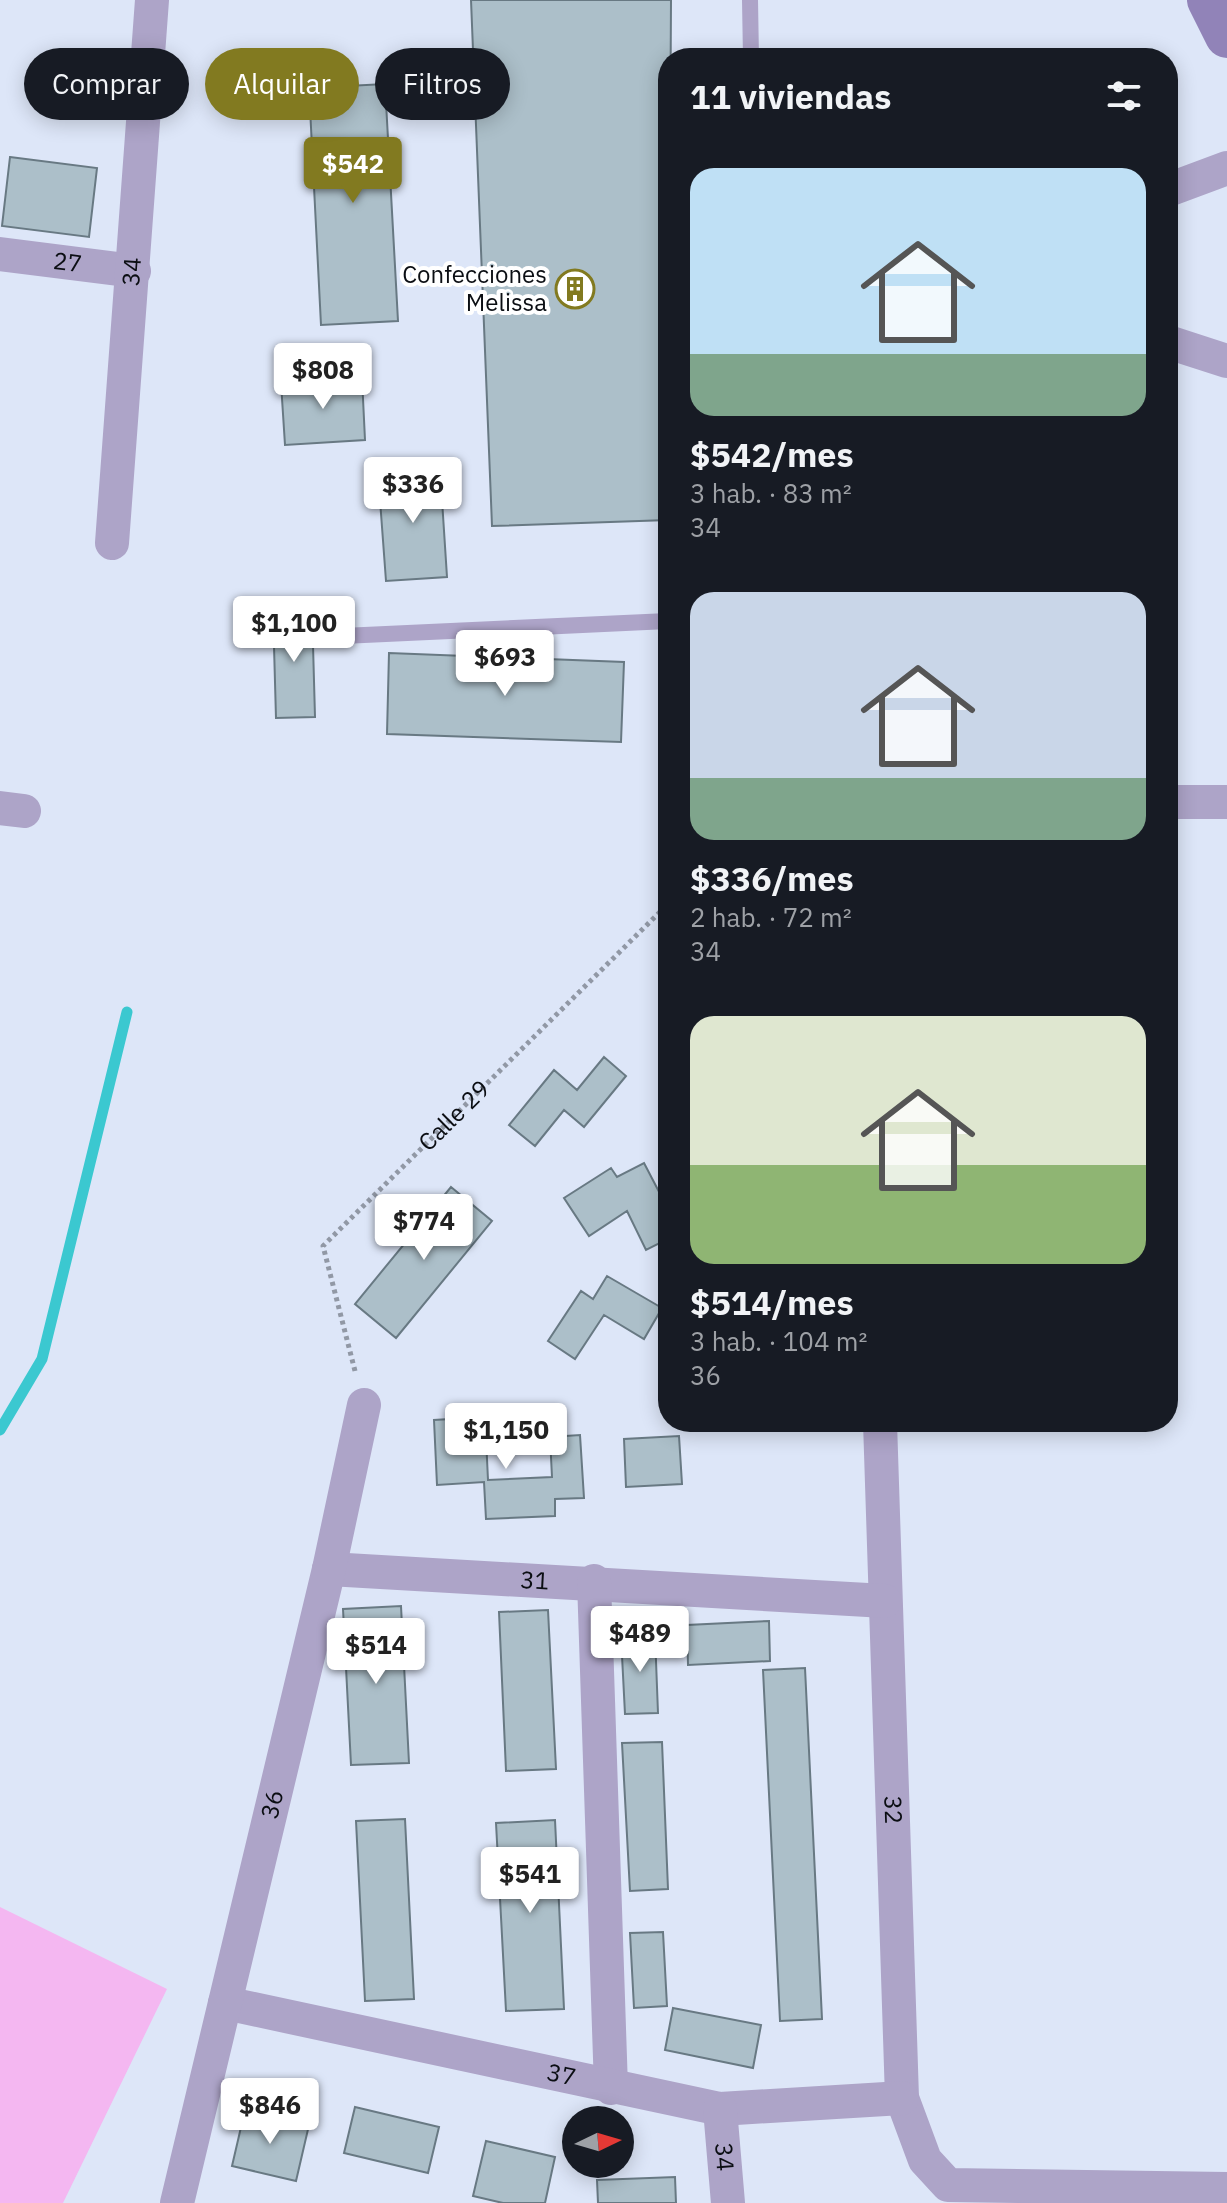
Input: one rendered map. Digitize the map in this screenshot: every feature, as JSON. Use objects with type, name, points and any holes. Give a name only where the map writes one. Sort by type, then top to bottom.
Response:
[{"type":"main road","points":[[1209,0],[1227,36]]},
{"type":"street","name":"34","points":[[112,543],[152,0]]},
{"type":"street","points":[[1178,186],[1227,168]]},
{"type":"street","name":"27","points":[[0,254],[134,271]]},
{"type":"street","points":[[1178,345],[1227,361]]},
{"type":"street","points":[[1178,802],[1227,802]]},
{"type":"street","name":"36","points":[[177,2203],[329,1569],[364,1405]]},
{"type":"street","name":"32","points":[[880,1432],[902,2098],[925,2160],[948,2185],[1227,2189]]},
{"type":"street","name":"31","points":[[329,1569],[594,1581],[885,1601]]},
{"type":"street","points":[[594,1581],[611,2088]]},
{"type":"street","name":"37","points":[[225,2003],[720,2109],[902,2098]]},
{"type":"street","name":"34","points":[[720,2109],[728,2203]]},
{"type":"lane","points":[[750,0],[751,48]]},
{"type":"lane","points":[[321,637],[658,621]]},
{"type":"path","name":"Calle 29","points":[[364,1405],[323,1246],[658,914]]},
{"type":"shaded area","points":[[0,1907],[167,1989],[63,2203],[0,2203]]},
{"type":"building","name":"Confecciones Melissa","points":[[471,0],[671,0],[671,48],[658,48],[658,520],[492,526],[476,120],[510,120],[510,48],[473,48]]},
{"type":"building","points":[[359,85],[375,85],[375,120],[387,120],[398,321],[321,325],[311,120],[359,120]]},
{"type":"building","points":[[10,157],[97,168],[89,237],[2,226]]},
{"type":"building","points":[[362,378],[365,440],[285,445],[281,383]]},
{"type":"building","points":[[440,469],[447,577],[386,581],[378,473]]},
{"type":"building","points":[[312,609],[315,717],[276,718],[273,610]]},
{"type":"building","points":[[389,653],[624,662],[621,742],[387,734]]},
{"type":"building","points":[[604,1057],[626,1076],[584,1127],[564,1110],[535,1146],[509,1125],[554,1070],[577,1090]]},
{"type":"building","points":[[644,1163],[658,1190],[658,1244],[646,1250],[627,1211],[589,1236],[564,1198],[611,1168],[617,1177]]},
{"type":"building","points":[[451,1187],[492,1221],[396,1338],[355,1304]]},
{"type":"building","points":[[607,1276],[658,1306],[658,1315],[644,1339],[604,1315],[575,1359],[548,1341],[581,1291],[593,1299]]},
{"type":"building","points":[[485,1417],[488,1480],[552,1477],[550,1437],[580,1435],[584,1498],[555,1499],[555,1516],[486,1519],[484,1482],[437,1485],[434,1420]]},
{"type":"building","points":[[679,1436],[682,1484],[626,1487],[624,1439]]},
{"type":"building","points":[[401,1606],[409,1763],[351,1765],[343,1609]]},
{"type":"building","points":[[548,1610],[556,1769],[506,1771],[499,1612]]},
{"type":"building","points":[[769,1621],[770,1661],[688,1665],[687,1625]]},
{"type":"building","points":[[655,1635],[658,1713],[625,1714],[621,1636]]},
{"type":"building","points":[[805,1668],[822,2019],[780,2021],[763,1670]]},
{"type":"building","points":[[662,1742],[668,1889],[630,1891],[622,1743]]},
{"type":"building","points":[[405,1819],[414,1999],[365,2001],[356,1821]]},
{"type":"building","points":[[555,1820],[564,2009],[506,2011],[496,1823]]},
{"type":"building","points":[[663,1932],[667,2006],[634,2008],[630,1933]]},
{"type":"building","points":[[673,2008],[761,2025],[753,2068],[665,2050]]},
{"type":"building","points":[[355,2107],[439,2127],[428,2173],[344,2153]]},
{"type":"building","points":[[245,2110],[309,2125],[296,2181],[232,2166]]},
{"type":"building","points":[[486,2141],[555,2157],[545,2203],[503,2203],[473,2196]]},
{"type":"building","points":[[675,2177],[676,2203],[598,2203],[597,2180]]},
{"type":"waterway","points":[[0,1430],[42,1359],[127,1012]]},
{"type":"place","name":"Confecciones Melissa","points":[[575,289]]}]
